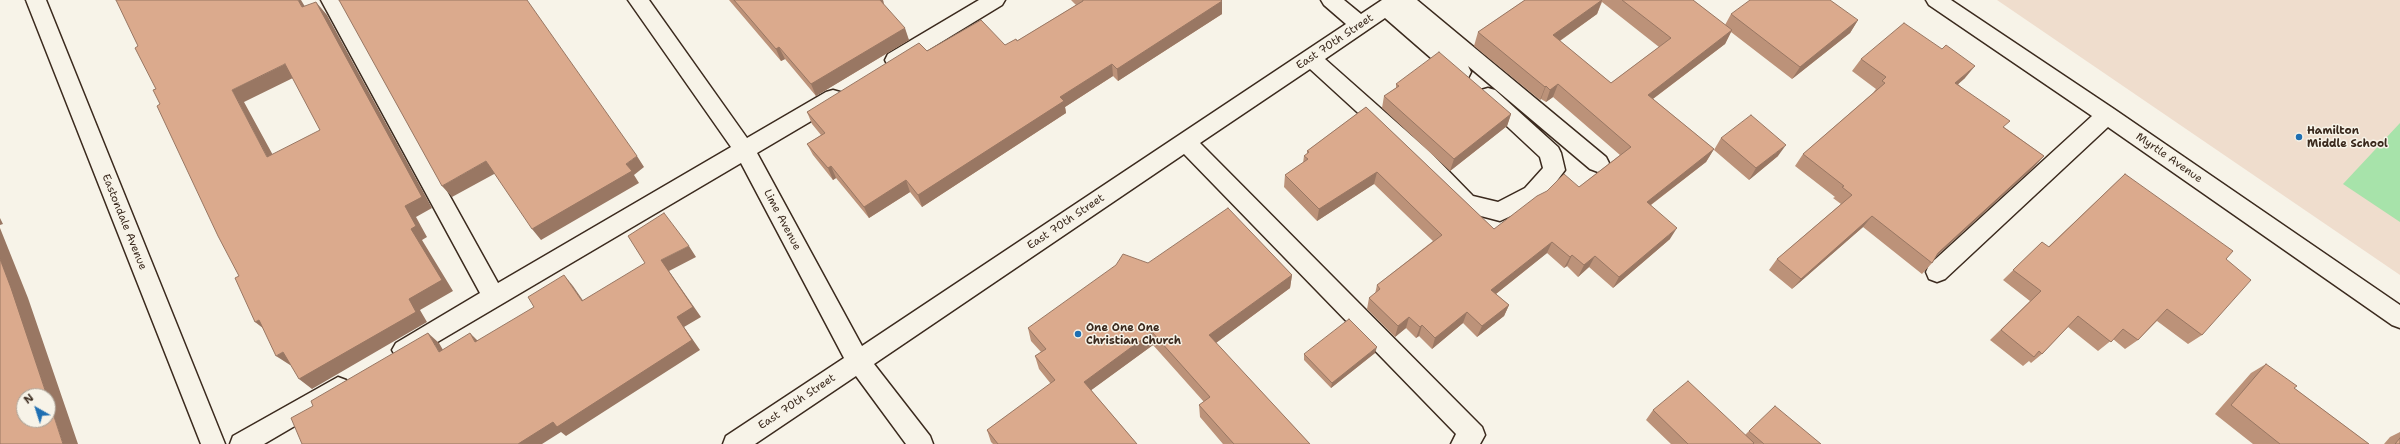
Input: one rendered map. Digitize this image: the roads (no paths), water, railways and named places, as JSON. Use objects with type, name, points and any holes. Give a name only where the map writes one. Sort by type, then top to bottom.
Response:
[{"type":"street","name":"Eastondale Avenue","points":[[36,0],[213,444]]},
{"type":"street","points":[[330,0],[494,297]]},
{"type":"street","name":"Lime Avenue","points":[[638,0],[745,151],[858,361],[921,444]]},
{"type":"street","points":[[880,69],[995,0]]},
{"type":"street","points":[[1331,0],[1360,25]]},
{"type":"street","name":"Myrtle Avenue","points":[[1936,0],[2108,115],[2400,318]]},
{"type":"street","points":[[1311,58],[1422,158],[1466,203],[1500,212],[1533,195],[1554,170],[1550,153],[1395,2]]},
{"type":"street","points":[[1395,2],[1598,163]]},
{"type":"street","name":"East 70th Street","points":[[735,444],[1395,2]]},
{"type":"street","points":[[385,360],[745,151],[853,86]]},
{"type":"street","points":[[1937,272],[2108,115]]},
{"type":"street","points":[[1185,142],[1473,435],[1463,444]]},
{"type":"street","points":[[242,444],[358,376]]},
{"type":"place","name":"Hamilton Middle School","points":[[2299,137]]},
{"type":"place","name":"One One One Christian Church","points":[[1078,334]]}]
